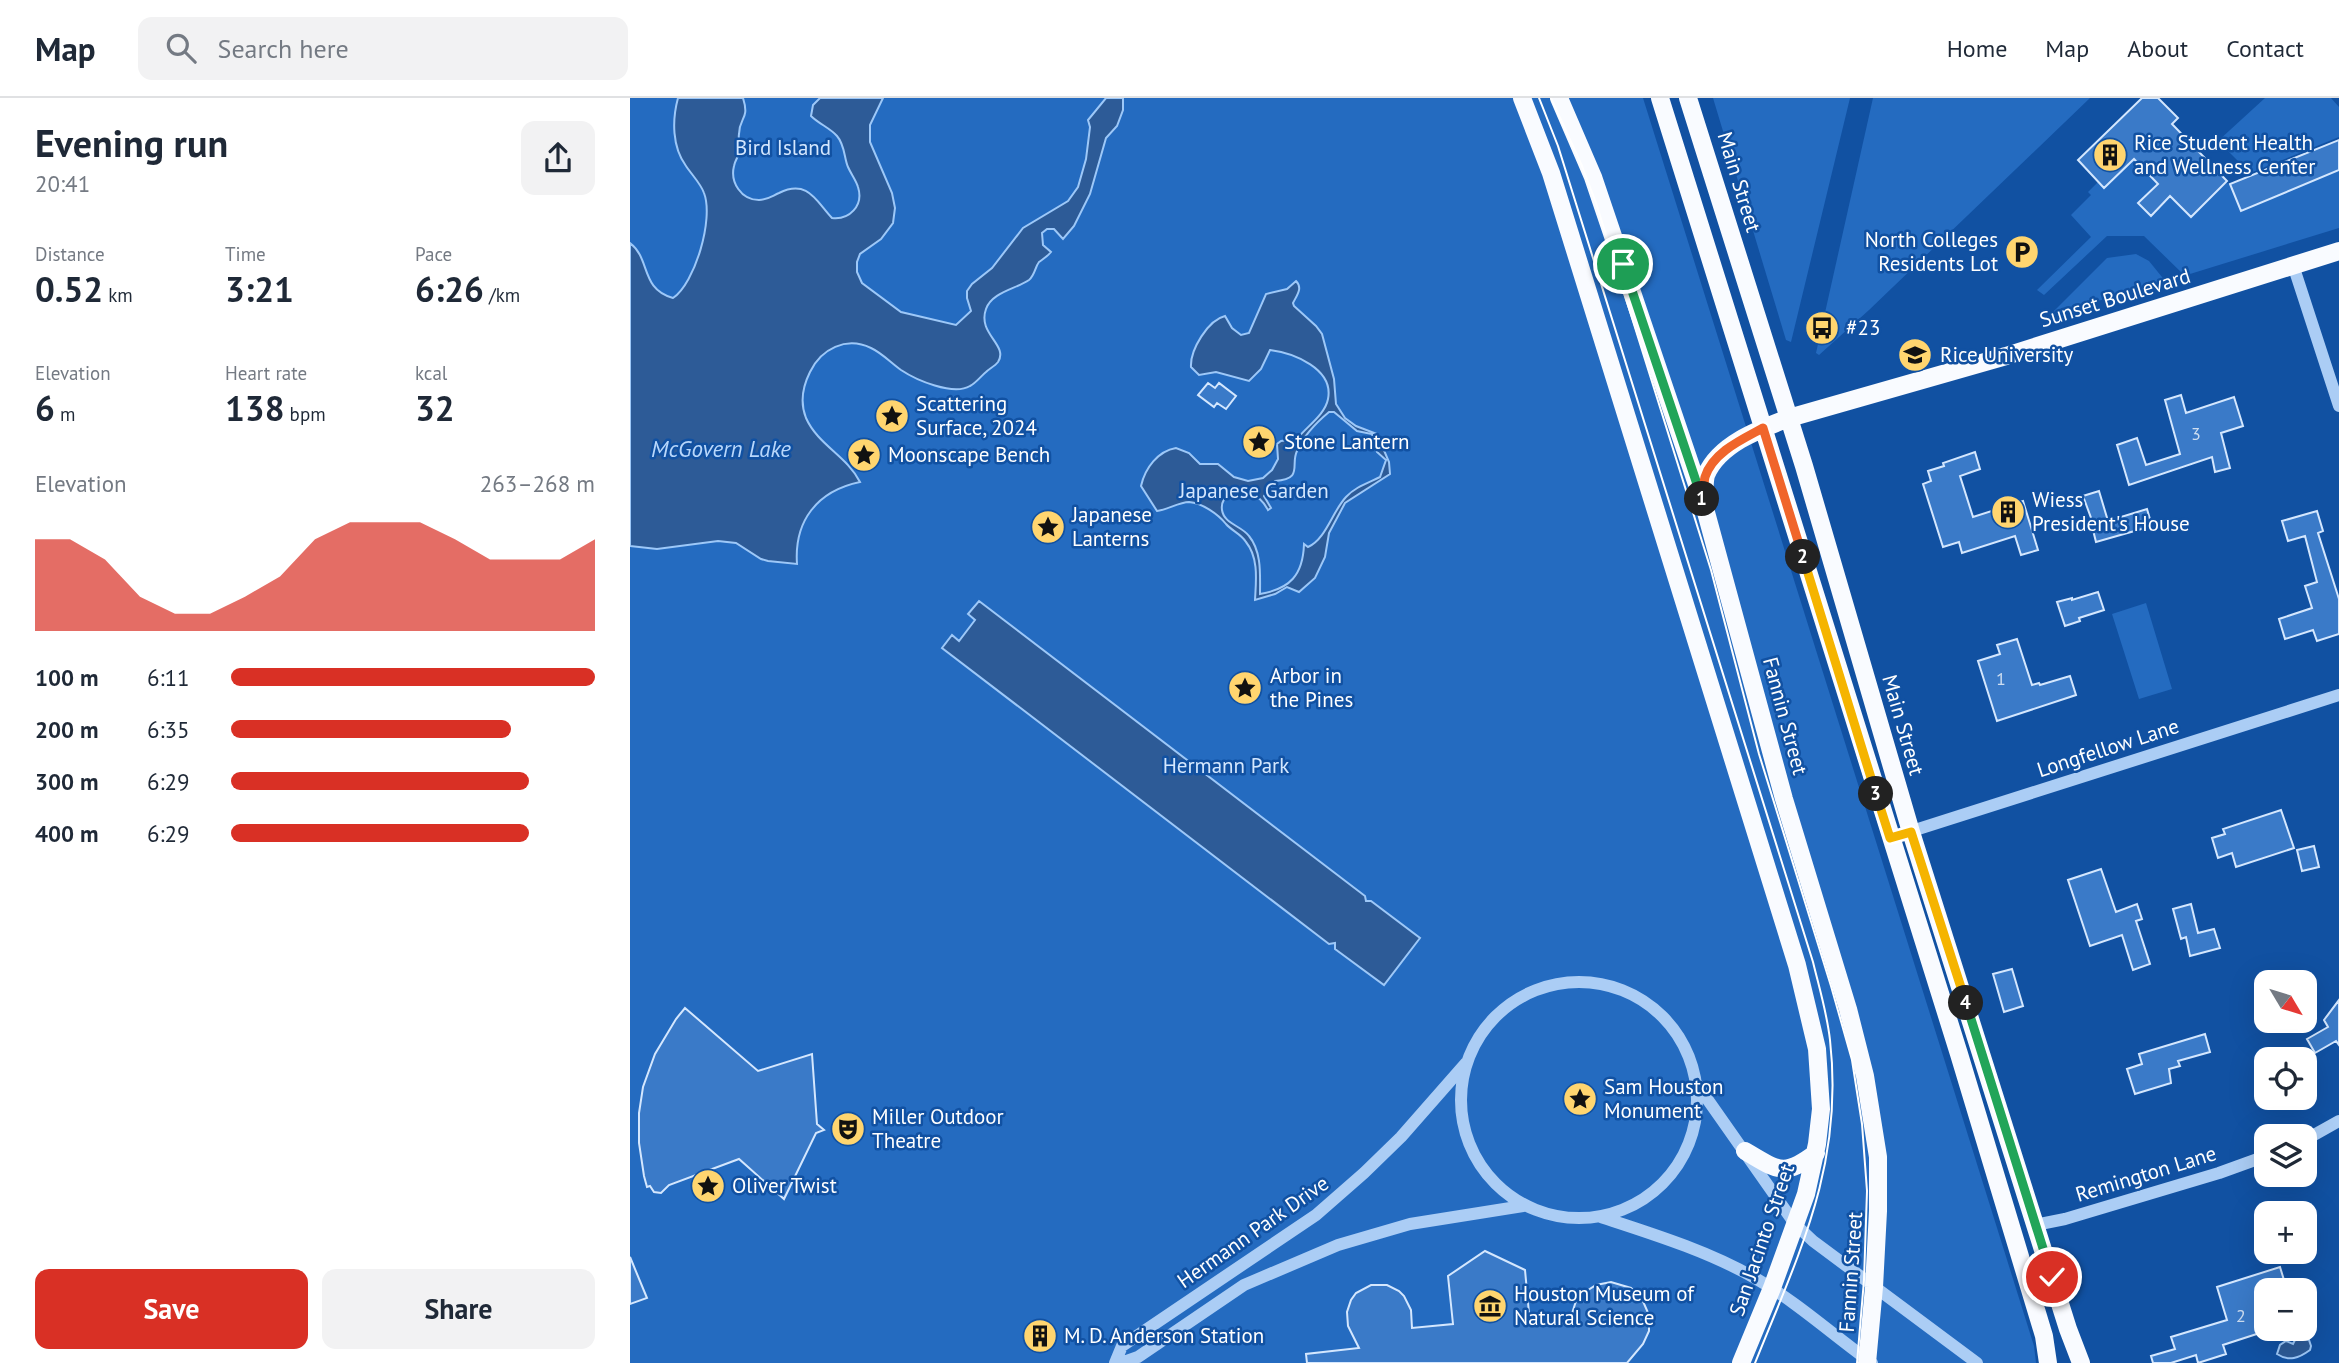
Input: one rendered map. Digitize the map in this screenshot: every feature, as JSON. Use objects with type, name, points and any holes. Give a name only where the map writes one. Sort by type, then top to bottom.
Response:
[{"type":"main road","name":"San Jacinto Street","points":[[1522,98],[1551,173],[1797,965],[1817,1049],[1821,1109],[1811,1177],[1773,1288],[1741,1363]]},
{"type":"main road","name":"Fannin Street","points":[[1559,98],[1593,177],[1704,505],[1784,799],[1848,1009],[1865,1076],[1878,1157],[1878,1212],[1869,1362]]},
{"type":"main road","points":[[1660,98],[2021,1259],[2044,1336],[2049,1363]]},
{"type":"main road","name":"Main Street","points":[[1688,98],[1789,418],[1911,832],[2081,1363]]},
{"type":"main road","name":"Sunset Boulevard","points":[[1704,505],[1705,477],[1715,460],[1763,428],[1789,418],[2006,356],[2339,251]]},
{"type":"main road","points":[[1745,1151],[1777,1169],[1786,1170],[1816,1153]]},
{"type":"street","points":[[2294,265],[2339,406]]},
{"type":"street","name":"Longfellow Lane","points":[[1890,838],[2339,695]]},
{"type":"street","points":[[1586,981],[1619,989],[1649,1004],[1671,1026],[1687,1052],[1696,1082],[1696,1114],[1688,1145],[1674,1170],[1652,1193],[1628,1208],[1601,1217],[1561,1218],[1524,1206],[1494,1184],[1472,1154],[1461,1118],[1461,1081],[1466,1062],[1486,1027],[1513,1002],[1552,985],[1586,981]]},
{"type":"street","name":"Hermann Park Drive","points":[[1115,1363],[1122,1346],[1316,1215],[1401,1137],[1466,1062]]},
{"type":"street","points":[[1696,1082],[1795,1224],[1813,1241],[1977,1363]]},
{"type":"street","points":[[2317,1133],[2339,1121]]},
{"type":"street","name":"Remington Lane","points":[[2035,1225],[2065,1219],[2254,1160]]},
{"type":"street","name":"Hermann Park Drive","points":[[1121,1363],[1138,1357],[1244,1285],[1338,1245],[1410,1224],[1524,1206]]},
{"type":"street","points":[[1601,1217],[1710,1256],[1773,1288],[1869,1362]]},
{"type":"green space","name":"Hermann Park","points":[[630,98],[1643,98],[2034,1346],[2036,1363],[630,1363]]},
{"type":"green space","points":[[1713,98],[1850,98],[1791,342],[1786,340]]},
{"type":"green space","points":[[1873,98],[2090,98],[1819,355],[1816,353]]},
{"type":"green space","points":[[2265,98],[2331,98],[2339,107],[2339,137],[2250,173],[2218,141]]},
{"type":"green space","points":[[2141,152],[2147,158],[2140,166],[2160,187],[2139,204],[2150,216],[2168,194],[2190,217],[2226,183],[2230,184],[2241,211],[2339,170],[2339,228],[2190,274],[2183,274],[2144,236],[2107,236],[2044,295],[2037,290],[2091,237],[2071,215],[2091,195],[2088,192],[2098,182],[2105,187]]},
{"type":"green space","points":[[2136,254],[2149,261],[2166,282],[2051,314],[2107,258]]},
{"type":"green space","points":[[2146,603],[2172,689],[2139,699],[2112,614]]},
{"type":"water","name":"McGovern Lake","points":[[678,98],[743,98],[745,115],[739,128],[740,150],[733,172],[738,189],[747,197],[759,200],[789,189],[804,190],[816,199],[832,218],[838,218],[849,214],[857,206],[858,187],[848,167],[840,140],[811,116],[813,105],[820,98],[883,98],[870,125],[870,142],[892,193],[895,208],[893,223],[881,239],[860,254],[857,272],[862,283],[901,312],[956,325],[971,311],[967,291],[972,284],[992,268],[1023,228],[1068,201],[1078,187],[1086,159],[1090,127],[1088,120],[1106,98],[1123,98],[1123,110],[1117,126],[1106,138],[1090,194],[1074,226],[1063,239],[1054,229],[1047,229],[1042,233],[1043,245],[1051,252],[1039,262],[1033,276],[989,303],[984,318],[1000,350],[1000,356],[997,363],[974,383],[963,389],[935,386],[908,374],[871,348],[852,343],[835,347],[815,364],[803,395],[806,418],[818,436],[848,465],[860,482],[832,493],[811,510],[800,534],[797,564],[761,559],[736,543],[718,541],[657,549],[630,546],[630,243],[641,257],[655,288],[673,298],[689,279],[695,265],[706,218],[704,193],[681,159],[676,142],[674,124]]},
{"type":"water","points":[[1296,281],[1299,289],[1294,306],[1322,334],[1334,379],[1336,404],[1345,418],[1356,426],[1377,434],[1389,462],[1390,474],[1345,503],[1329,533],[1325,557],[1315,578],[1299,592],[1287,587],[1255,600],[1255,562],[1242,537],[1214,513],[1194,503],[1185,502],[1157,511],[1141,486],[1153,461],[1176,448],[1189,453],[1200,464],[1218,464],[1234,477],[1248,481],[1263,478],[1272,470],[1278,459],[1277,444],[1297,439],[1323,410],[1328,399],[1325,379],[1310,364],[1290,355],[1270,350],[1261,369],[1249,381],[1216,372],[1199,375],[1191,367],[1197,344],[1212,323],[1225,316],[1232,328],[1241,335],[1249,333],[1266,294],[1287,289]],"holes":[[[1334,412],[1357,431],[1372,434],[1377,452],[1386,460],[1380,477],[1350,494],[1341,503],[1320,538],[1308,547],[1304,544],[1301,564],[1293,579],[1279,588],[1260,594],[1256,549],[1246,533],[1226,519],[1222,505],[1230,494],[1243,491],[1257,497],[1268,510],[1271,508],[1264,496],[1275,481],[1284,480],[1293,474],[1295,456],[1303,440],[1324,416]]]},
{"type":"water","points":[[979,601],[1365,896],[1366,901],[1371,901],[1420,938],[1384,985],[1335,949],[1335,943],[1329,944],[942,648],[952,635],[959,641],[975,620],[968,614]]},
{"type":"water","points":[[2286,1341],[2293,1344],[2294,1341],[2309,1341],[2311,1346],[2310,1350],[2294,1358],[2277,1354],[2280,1345]]},
{"type":"building","name":"Rice Student Health and Wellness Center","points":[[2142,98],[2158,98],[2178,118],[2172,124],[2227,181],[2191,217],[2170,196],[2151,216],[2138,203],[2158,184],[2134,159],[2104,188],[2078,160]]},
{"type":"building","points":[[2339,140],[2339,170],[2241,211],[2230,184]]},
{"type":"building","points":[[1208,383],[1215,388],[1219,383],[1236,396],[1226,409],[1217,403],[1214,407],[1198,395]]},
{"type":"building","points":[[2181,395],[2186,413],[2234,397],[2243,426],[2221,433],[2230,468],[2215,472],[2212,457],[2129,485],[2117,445],[2137,438],[2146,465],[2180,454],[2165,400]]},
{"type":"building","name":"Wiess President's House","points":[[1975,452],[1980,469],[1960,476],[1973,517],[2023,501],[2038,550],[2021,555],[2015,536],[1962,553],[1959,542],[1943,547],[1923,484],[1931,481],[1928,471]]},
{"type":"building","points":[[2099,491],[2108,521],[2147,509],[2152,526],[2096,542],[2094,526],[2083,496]]},
{"type":"building","points":[[2317,511],[2323,531],[2318,533],[2339,599],[2339,634],[2317,641],[2313,630],[2285,639],[2279,619],[2312,608],[2305,586],[2317,582],[2305,536],[2288,541],[2282,521]]},
{"type":"building","points":[[2098,592],[2104,610],[2065,626],[2057,602]]},
{"type":"building","points":[[2017,639],[2032,685],[2070,676],[2076,695],[1997,721],[1978,661],[2000,654],[1997,645]]},
{"type":"building","points":[[2281,810],[2294,848],[2236,867],[2232,853],[2218,858],[2212,838],[2225,834],[2223,829]]},
{"type":"building","points":[[2314,846],[2319,867],[2302,871],[2297,850]]},
{"type":"building","points":[[2101,869],[2116,912],[2137,904],[2142,919],[2136,921],[2150,964],[2133,970],[2122,935],[2090,946],[2068,880]]},
{"type":"building","points":[[2191,904],[2198,933],[2214,929],[2220,948],[2190,956],[2186,937],[2181,939],[2173,909]]},
{"type":"building","points":[[2012,969],[2023,1006],[2004,1012],[1993,974]]},
{"type":"building","points":[[2339,1000],[2339,1045],[2336,1041],[2317,1052],[2317,1047],[2312,1047],[2307,1039],[2328,1027],[2324,1020]]},
{"type":"building","points":[[685,1008],[758,1071],[812,1054],[817,1124],[824,1130],[816,1133],[784,1199],[739,1159],[669,1185],[661,1193],[654,1192],[650,1186],[647,1187],[639,1143],[639,1113],[643,1087],[655,1054]]},
{"type":"building","points":[[2205,1034],[2210,1052],[2178,1061],[2180,1066],[2169,1069],[2171,1083],[2135,1094],[2127,1069],[2142,1064],[2139,1054]]},
{"type":"building","name":"Houston Museum of Natural Science","points":[[1485,1251],[1525,1270],[1530,1324],[1569,1323],[1576,1301],[1596,1285],[1611,1282],[1631,1288],[1642,1299],[1649,1315],[1649,1331],[1643,1344],[1627,1363],[1307,1363],[1306,1354],[1359,1348],[1348,1326],[1347,1312],[1356,1293],[1371,1285],[1387,1285],[1404,1296],[1411,1310],[1412,1328],[1453,1324],[1448,1276]]},
{"type":"building","points":[[630,1257],[647,1298],[630,1304]]},
{"type":"building","points":[[2280,1267],[2283,1278],[2254,1278],[2254,1335],[2223,1345],[2226,1354],[2198,1363],[2196,1355],[2171,1363],[2153,1363],[2151,1356],[2175,1349],[2171,1337],[2227,1320],[2217,1287]]},
{"type":"tram line","points":[[1539,98],[1558,146],[1813,962],[1829,1030],[1833,1085],[1831,1127],[1824,1167],[1802,1244],[1755,1363]]},
{"type":"tram line","points":[[1551,98],[1596,203],[1711,570],[1759,754],[1852,1060],[1862,1124],[1867,1191],[1864,1280],[1857,1363]]},
{"type":"place","name":"Rice Student Health and Wellness Center","points":[[2110,155]]},
{"type":"place","name":"North Colleges Residents Lot","points":[[2022,252]]},
{"type":"place","name":"#23","points":[[1822,328]]},
{"type":"place","name":"Rice University","points":[[1915,355]]},
{"type":"place","name":"Scattering Surface, 2024","points":[[892,416]]},
{"type":"place","name":"Stone Lantern","points":[[1259,442]]},
{"type":"place","name":"Moonscape Bench","points":[[864,455]]},
{"type":"place","name":"Wiess President's House","points":[[2008,512]]},
{"type":"place","name":"Japanese Lanterns","points":[[1048,527]]},
{"type":"place","name":"Arbor in the Pines","points":[[1245,688]]},
{"type":"place","name":"Sam Houston Monument","points":[[1580,1099]]},
{"type":"place","name":"Miller Outdoor Theatre","points":[[848,1129]]},
{"type":"place","name":"Oliver Twist","points":[[708,1186]]},
{"type":"place","name":"Houston Museum of Natural Science","points":[[1490,1306]]},
{"type":"place","name":"M. D. Anderson Station","points":[[1040,1336]]},
{"type":"route","points":[[1623,264],[1704,505],[1705,477],[1715,460],[1763,428],[1890,838],[1911,832],[2052,1277]]},
{"type":"park label","name":"Bird Island","points":[[783,148]]},
{"type":"park label","name":"Japanese Garden","points":[[1254,491]]}]
